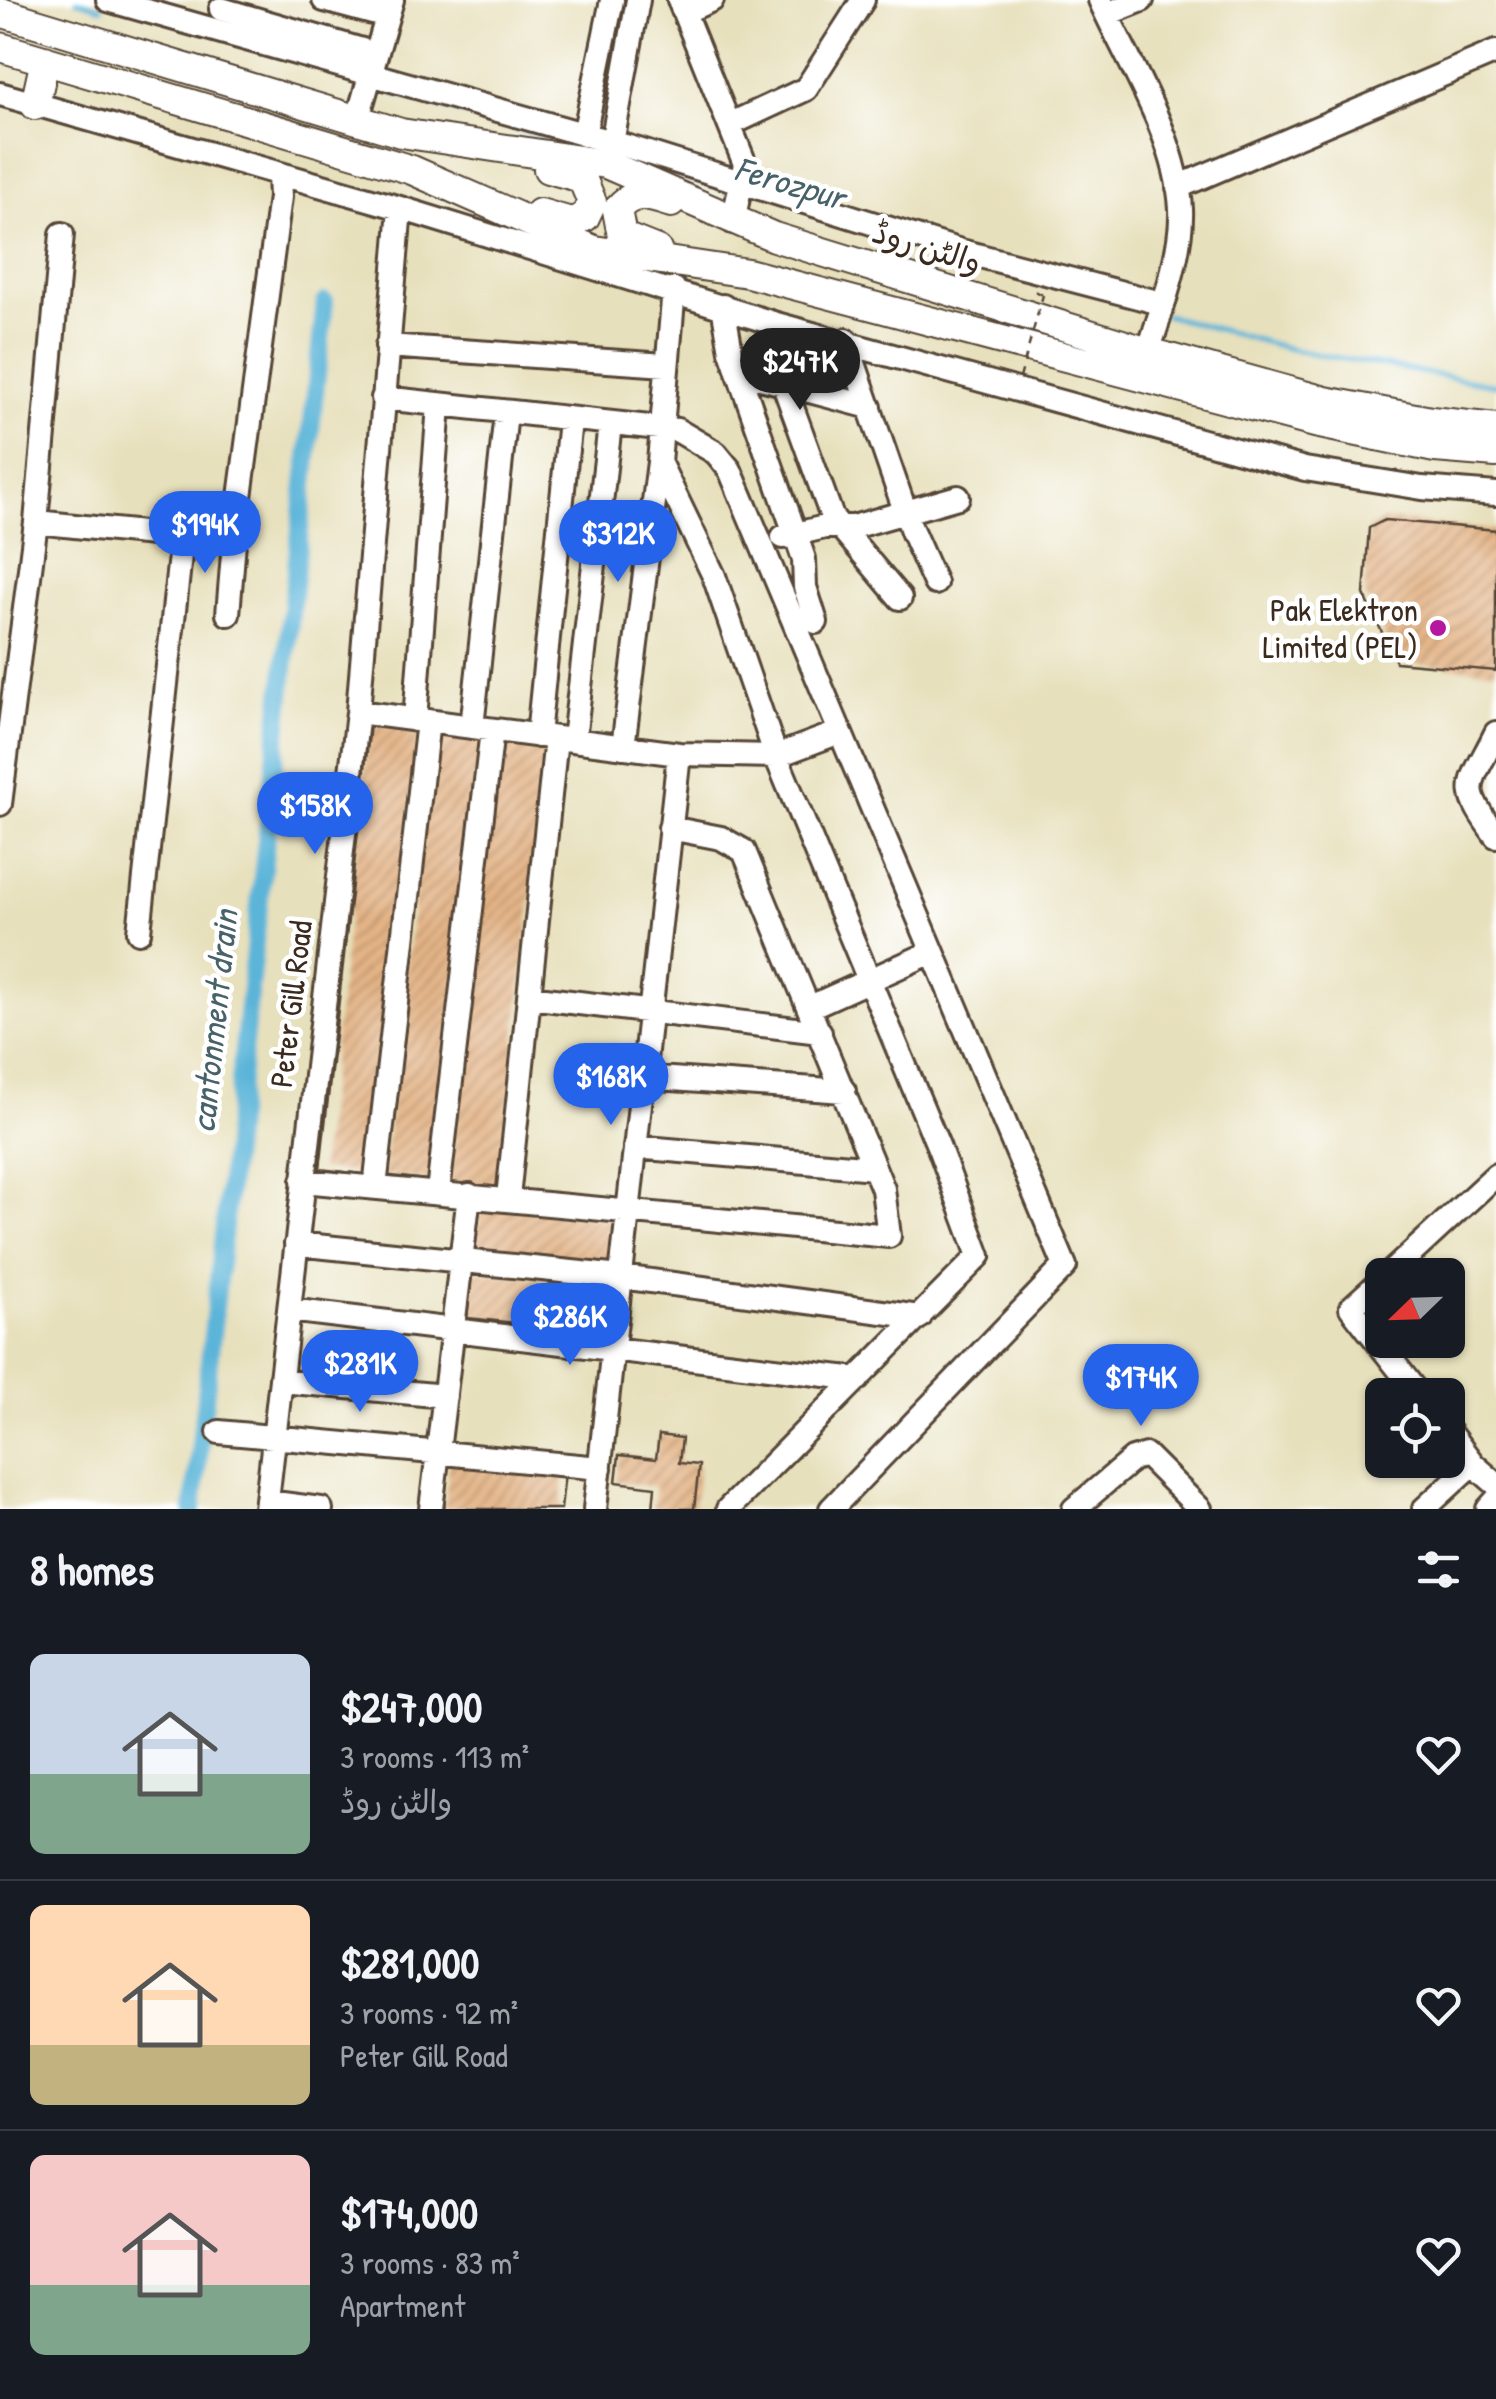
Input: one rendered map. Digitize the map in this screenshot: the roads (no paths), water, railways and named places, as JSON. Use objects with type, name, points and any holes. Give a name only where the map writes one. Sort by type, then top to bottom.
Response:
[{"type":"main road","name":"والٹن روڈ","points":[[0,12],[401,133],[606,164],[645,177],[733,222],[1157,318],[1325,401],[1431,422],[1496,428]]},
{"type":"main road","name":"والٹن روڈ","points":[[0,47],[418,174],[594,250],[740,271],[1315,423],[1434,448],[1496,453]]},
{"type":"main road","points":[[35,105],[45,60]]},
{"type":"main road","points":[[401,133],[582,178],[592,202],[585,217],[571,222],[418,174]]},
{"type":"main road","points":[[733,222],[639,194],[624,200],[616,219],[622,236],[633,244],[740,271]]},
{"type":"street","points":[[108,0],[372,65],[961,251],[1157,318],[1180,232],[1178,187],[1158,127],[1104,7],[1142,0]]},
{"type":"street","points":[[324,0],[390,9],[356,121]]},
{"type":"street","points":[[584,135],[612,0]]},
{"type":"street","points":[[612,143],[638,0]]},
{"type":"street","points":[[712,0],[682,6],[745,164],[733,222]]},
{"type":"street","points":[[731,124],[806,89],[862,0]]},
{"type":"street","points":[[222,9],[251,8],[372,65]]},
{"type":"street","points":[[1178,187],[1496,52]]},
{"type":"street","points":[[0,94],[400,208],[773,322],[1305,469],[1422,488],[1496,494]]},
{"type":"street","points":[[228,614],[280,198],[279,176]]},
{"type":"street","name":"Peter Gill Road","points":[[267,1506],[358,712],[400,208]]},
{"type":"street","points":[[0,804],[36,522],[62,234]]},
{"type":"street","points":[[624,747],[659,462],[674,289]]},
{"type":"street","points":[[723,306],[723,325],[738,372],[804,558],[804,587],[816,622]]},
{"type":"street","points":[[773,322],[770,340],[808,459],[840,526],[900,598]]},
{"type":"street","points":[[846,340],[935,583]]},
{"type":"street","points":[[387,346],[666,365]]},
{"type":"street","points":[[738,372],[816,389],[870,407]]},
{"type":"street","points":[[383,398],[677,430],[716,453],[730,470],[1064,1266],[831,1509]]},
{"type":"street","points":[[374,1187],[421,720],[439,405]]},
{"type":"street","points":[[438,1192],[482,728],[506,413]]},
{"type":"street","points":[[508,1198],[556,738],[570,420]]},
{"type":"street","points":[[556,738],[610,424]]},
{"type":"street","points":[[659,462],[714,576],[776,756],[979,1256],[728,1509]]},
{"type":"street","points":[[761,545],[794,534],[853,527],[958,497]]},
{"type":"street","points":[[36,522],[234,542]]},
{"type":"street","points":[[139,932],[182,538]]},
{"type":"street","points":[[358,712],[679,754],[776,756],[840,732]]},
{"type":"street","points":[[1496,733],[1470,785],[1470,801],[1496,836]]},
{"type":"street","points":[[595,1509],[679,754]]},
{"type":"street","points":[[303,1181],[628,1210],[748,1226],[889,1236],[886,1202],[874,1168],[744,851],[721,838],[670,828]]},
{"type":"street","points":[[810,1007],[932,952]]},
{"type":"street","points":[[529,997],[820,1032]]},
{"type":"street","points":[[643,1077],[844,1091]]},
{"type":"street","points":[[635,1147],[874,1168]]},
{"type":"street","points":[[1406,1258],[1496,1175]]},
{"type":"street","points":[[431,1509],[469,1195]]},
{"type":"street","points":[[296,1244],[621,1276],[920,1316]]},
{"type":"street","points":[[1365,1295],[1351,1308],[1365,1326]]},
{"type":"street","points":[[289,1310],[613,1346],[858,1380]]},
{"type":"street","points":[[1390,1358],[1406,1378]]},
{"type":"street","points":[[281,1381],[444,1396]]},
{"type":"street","points":[[219,1432],[600,1468]]},
{"type":"street","points":[[1465,1454],[1496,1484]]},
{"type":"street","points":[[1074,1509],[1133,1459],[1146,1455],[1200,1509]]},
{"type":"street","points":[[1424,1509],[1473,1464]]},
{"type":"street","points":[[1488,1509],[1496,1500]]},
{"type":"street","points":[[267,1506],[321,1509]]},
{"type":"waterway","name":"Ferozpur","points":[[77,0],[102,8]]},
{"type":"waterway","name":"Ferozpur","points":[[372,86],[578,147]]},
{"type":"waterway","name":"Ferozpur","points":[[641,165],[731,191]]},
{"type":"waterway","name":"cantonment drain","points":[[193,1509],[325,302]]},
{"type":"waterway","name":"Ferozpur","points":[[1165,315],[1298,351],[1496,385]]},
{"type":"place","name":"Pak Elektron Limited (PEL)","points":[[1438,628]]}]
